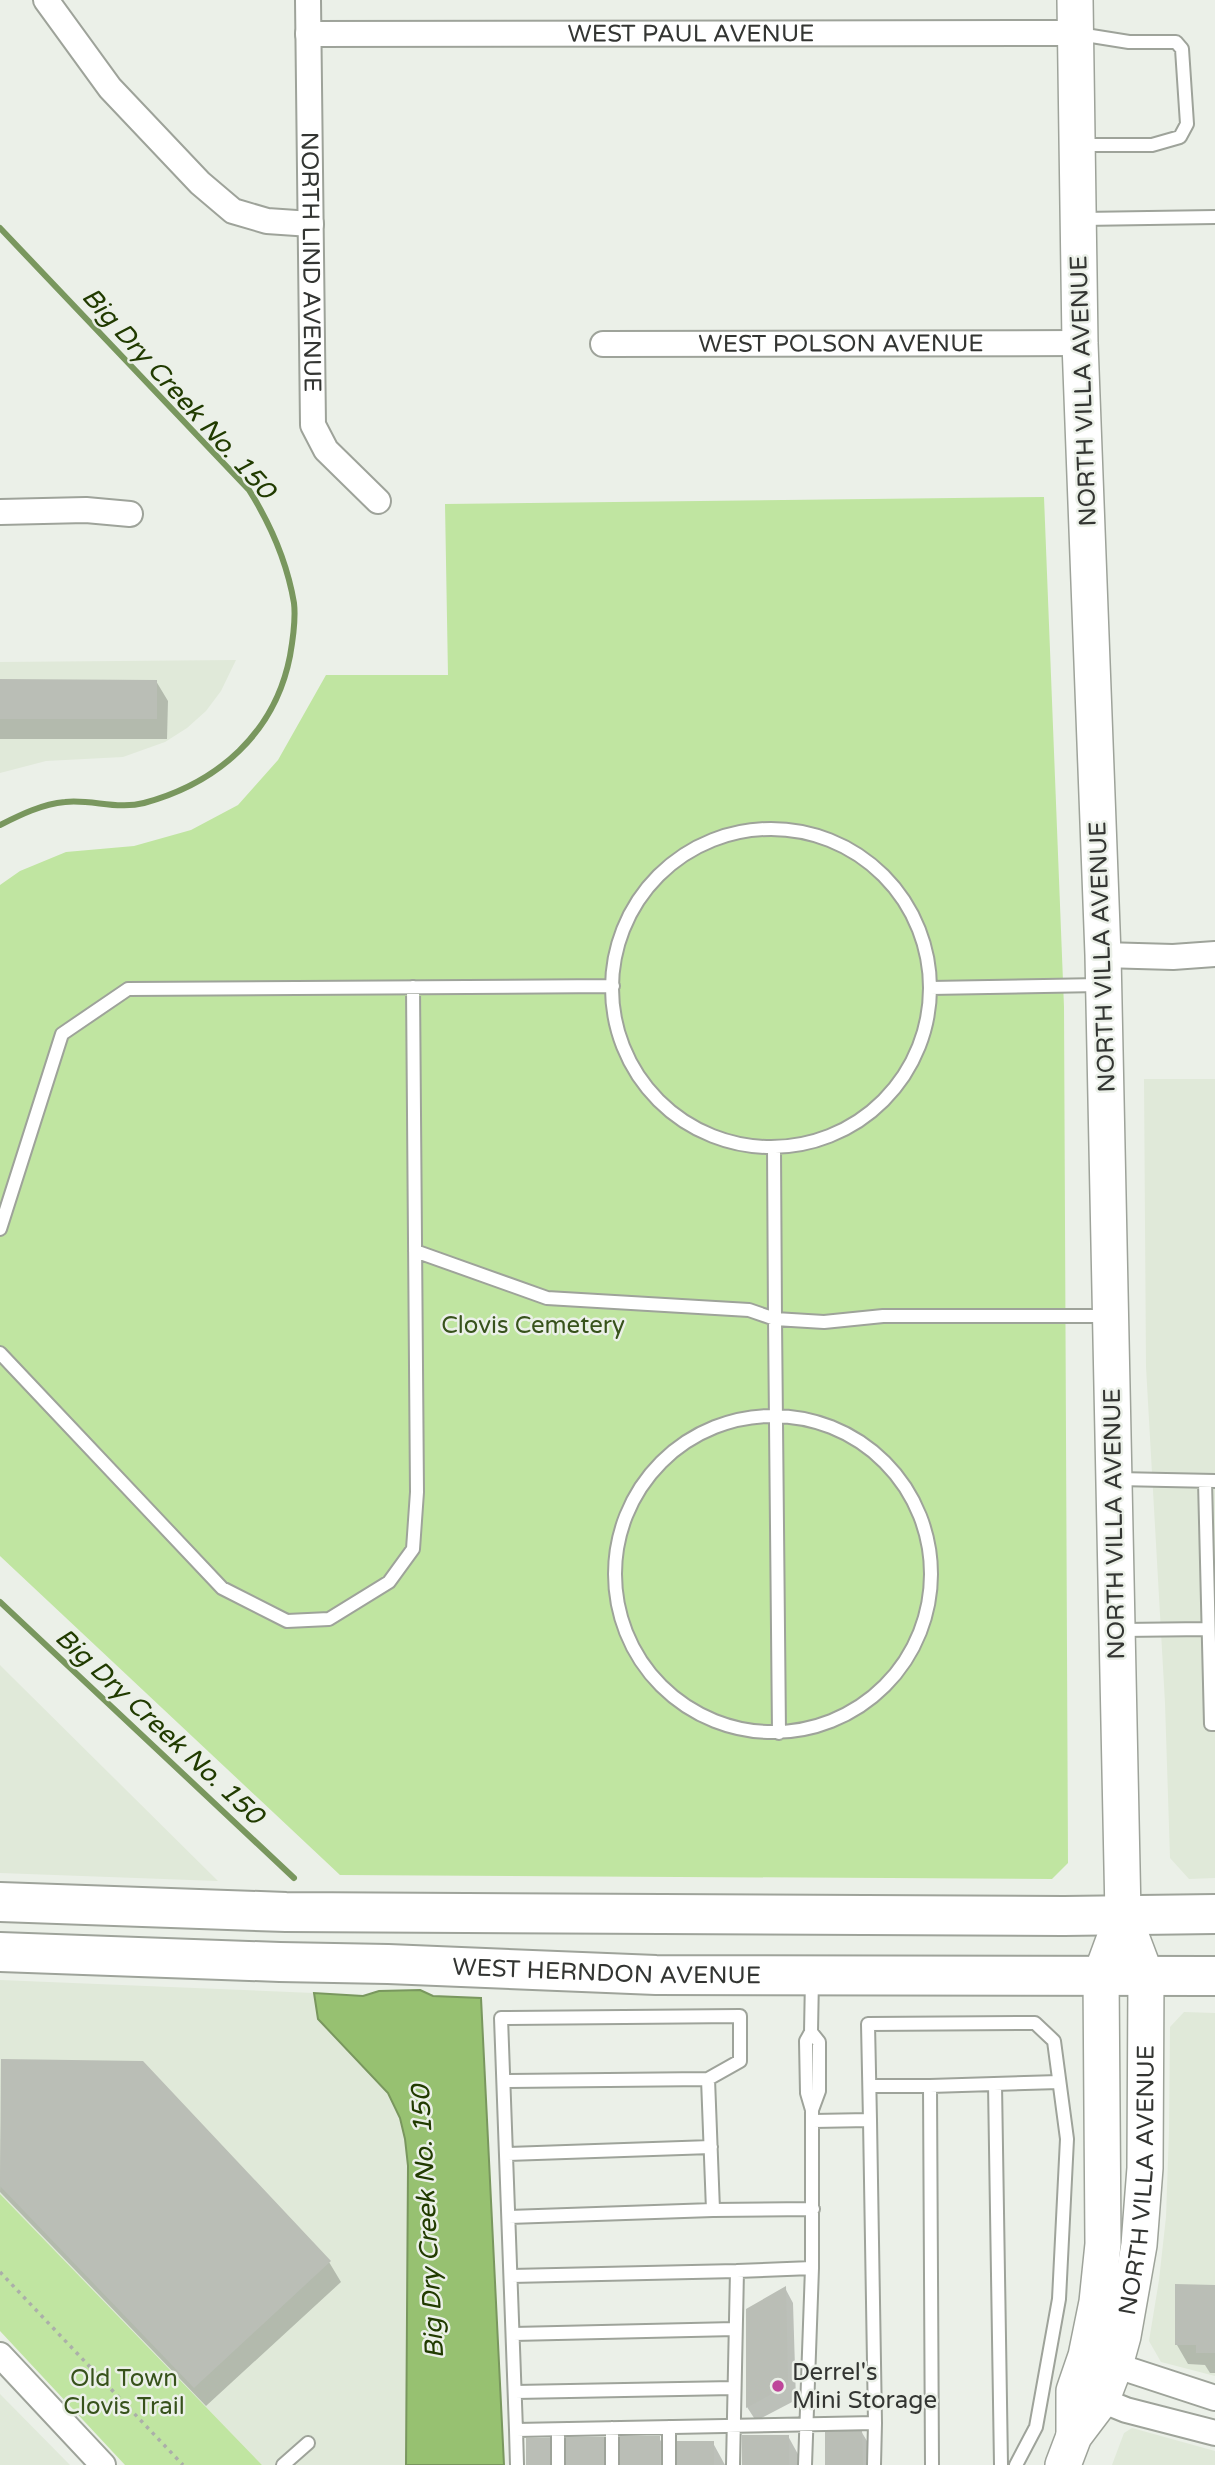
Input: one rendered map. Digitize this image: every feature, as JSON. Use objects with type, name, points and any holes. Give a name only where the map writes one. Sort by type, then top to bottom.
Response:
[{"type":"main road","name":"NORTH VILLA AVENUE","points":[[1068,2451],[1101,2361],[1123,2336],[1139,2245],[1145,2168],[1146,1976],[1123,1914],[1104,970],[1080,343],[1075,17]]},
{"type":"main road","points":[[0,1902],[299,1912],[1215,1914]]},
{"type":"main road","name":"NORTH VILLA AVENUE","points":[[1101,2361],[1097,2302],[1103,2244],[1101,1975],[1123,1914]]},
{"type":"main road","name":"WEST HERNDON AVENUE","points":[[0,1952],[656,1975],[1215,1976]]},
{"type":"street","points":[[46,0],[110,88],[200,183],[233,211],[267,221],[311,224]]},
{"type":"street","name":"NORTH LIND AVENUE","points":[[307,0],[313,425],[326,450],[378,501]]},
{"type":"street","name":"WEST PAUL AVENUE","points":[[308,34],[1075,17]]},
{"type":"street","name":"WEST POLSON AVENUE","points":[[603,344],[1080,343]]},
{"type":"street","points":[[0,512],[86,510],[130,514]]},
{"type":"street","points":[[1104,970],[1173,957],[1215,954]]},
{"type":"street","points":[[0,2356],[103,2465]]},
{"type":"street","points":[[1101,2361],[1215,2398]]},
{"type":"street","points":[[1088,2395],[1126,2410],[1215,2433]]},
{"type":"lane","points":[[1075,17],[1129,42],[1177,42],[1182,49],[1187,124],[1180,137],[1152,145],[1077,145]]},
{"type":"lane","points":[[1078,219],[1215,217]]},
{"type":"lane","points":[[750,830],[797,831],[839,844],[875,867],[904,899],[923,937],[931,979],[928,1021],[913,1062],[889,1097],[855,1124],[816,1141],[774,1148],[726,1141],[682,1121],[647,1088],[622,1047],[612,1001],[613,986],[615,953],[633,908],[663,871],[703,844],[750,830]]},
{"type":"lane","points":[[930,988],[1104,970]]},
{"type":"lane","points":[[0,1229],[62,1034],[128,989],[613,986]]},
{"type":"lane","points":[[0,1353],[222,1588],[287,1622],[329,1619],[389,1582],[413,1549],[417,1492],[413,988]]},
{"type":"lane","points":[[774,1148],[779,1733]]},
{"type":"lane","points":[[415,1251],[547,1298],[749,1310],[775,1319],[824,1322],[883,1316],[1109,1316]]},
{"type":"lane","points":[[776,1415],[820,1422],[860,1441],[894,1470],[918,1507],[931,1550],[932,1595],[919,1638],[896,1676],[863,1706],[823,1725],[779,1733],[733,1728],[690,1710],[654,1681],[629,1643],[615,1598],[615,1553],[628,1508],[652,1469],[688,1440],[730,1421],[776,1415]]},
{"type":"lane","points":[[1113,1478],[1210,1481],[1208,1629],[1211,1724],[1215,1724]]},
{"type":"lane","points":[[1116,1630],[1208,1629]]},
{"type":"lane","points":[[805,2465],[813,2209],[813,2115],[807,2092],[806,2042],[811,2032],[812,1976]]},
{"type":"lane","points":[[503,2081],[708,2079],[740,2061],[740,2016],[501,2018],[503,2081],[507,2154],[517,2465]]},
{"type":"lane","points":[[874,2465],[868,2024],[1035,2023],[1054,2042],[1067,2139],[1059,2298],[1036,2427],[1016,2465]]},
{"type":"lane","points":[[708,2079],[713,2210]]},
{"type":"lane","points":[[870,2086],[1059,2082]]},
{"type":"lane","points":[[995,2084],[1001,2465]]},
{"type":"lane","points":[[930,2086],[932,2465]]},
{"type":"lane","points":[[813,2115],[870,2120]]},
{"type":"lane","points":[[507,2154],[711,2147]]},
{"type":"lane","points":[[509,2217],[813,2209]]},
{"type":"lane","points":[[511,2276],[812,2269]]},
{"type":"lane","points":[[733,2465],[737,2271]]},
{"type":"lane","points":[[513,2334],[735,2329]]},
{"type":"lane","points":[[515,2392],[734,2388]]},
{"type":"lane","points":[[516,2430],[874,2423]]},
{"type":"lane","points":[[669,2427],[669,2465]]},
{"type":"lane","points":[[612,2428],[612,2465]]},
{"type":"lane","points":[[558,2430],[558,2465]]},
{"type":"lane","points":[[283,2465],[308,2443]]},
{"type":"path","points":[[0,2272],[183,2465]]},
{"type":"shaded area","points":[[236,660],[221,691],[206,711],[187,728],[165,742],[123,757],[46,761],[0,773],[0,662]]},
{"type":"shaded area","points":[[1144,1079],[1215,1079],[1215,1878],[1189,1879],[1170,1858],[1165,1703],[1146,1367]]},
{"type":"shaded area","points":[[0,1665],[13,1678],[218,1881],[0,1873]]},
{"type":"shaded area","points":[[0,1980],[314,1993],[318,2019],[388,2093],[400,2118],[405,2139],[408,2166],[406,2465],[262,2465],[0,2194]]},
{"type":"shaded area","points":[[1184,2012],[1215,2013],[1215,2376],[1161,2362],[1149,2341],[1166,2217],[1170,2027]]},
{"type":"shaded area","points":[[0,2394],[70,2465],[0,2465]]},
{"type":"shaded area","points":[[1132,2428],[1215,2451],[1215,2465],[1112,2465],[1124,2433]]},
{"type":"green space","name":"Clovis Cemetery","points":[[1044,497],[1064,1007],[1068,1863],[1052,1879],[340,1875],[0,1556],[0,885],[20,871],[66,852],[134,846],[191,830],[238,805],[278,760],[326,675],[448,675],[445,504]]},
{"type":"green space","name":"Old Town Clovis Trail","points":[[0,2194],[262,2465],[125,2465],[0,2331]]},
{"type":"water","points":[[420,1990],[433,1996],[481,1998],[504,2465],[406,2465],[408,2166],[405,2139],[400,2118],[388,2093],[318,2019],[314,1993],[363,1996],[379,1991]]},
{"type":"building","points":[[0,679],[157,680],[157,719],[0,719]]},
{"type":"building","points":[[1,2059],[143,2061],[331,2261],[194,2388],[0,2186]]},
{"type":"building","points":[[1175,2284],[1215,2285],[1215,2353],[1196,2353],[1196,2345],[1175,2345]]},
{"type":"building","points":[[786,2286],[788,2385],[746,2408],[746,2309]]},
{"type":"building","points":[[862,2429],[863,2465],[825,2465],[825,2430]]},
{"type":"building","points":[[742,2435],[789,2435],[789,2465],[742,2465]]},
{"type":"building","points":[[617,2436],[660,2436],[660,2465],[617,2465]]},
{"type":"building","points":[[566,2437],[606,2437],[606,2465],[566,2465]]},
{"type":"building","points":[[526,2438],[550,2438],[550,2465],[526,2465]]},
{"type":"building","points":[[676,2441],[714,2441],[714,2465],[676,2465]]},
{"type":"waterway","name":"Big Dry Creek No. 150","points":[[0,228],[249,490],[271,530],[282,558],[291,588],[295,616],[290,656],[271,709],[257,731],[219,768],[171,794],[144,803],[56,803],[31,810],[0,825]]},
{"type":"waterway","name":"Big Dry Creek No. 150","points":[[0,1602],[294,1878]]},
{"type":"place","name":"Derrel's Mini Storage","points":[[778,2386]]}]
